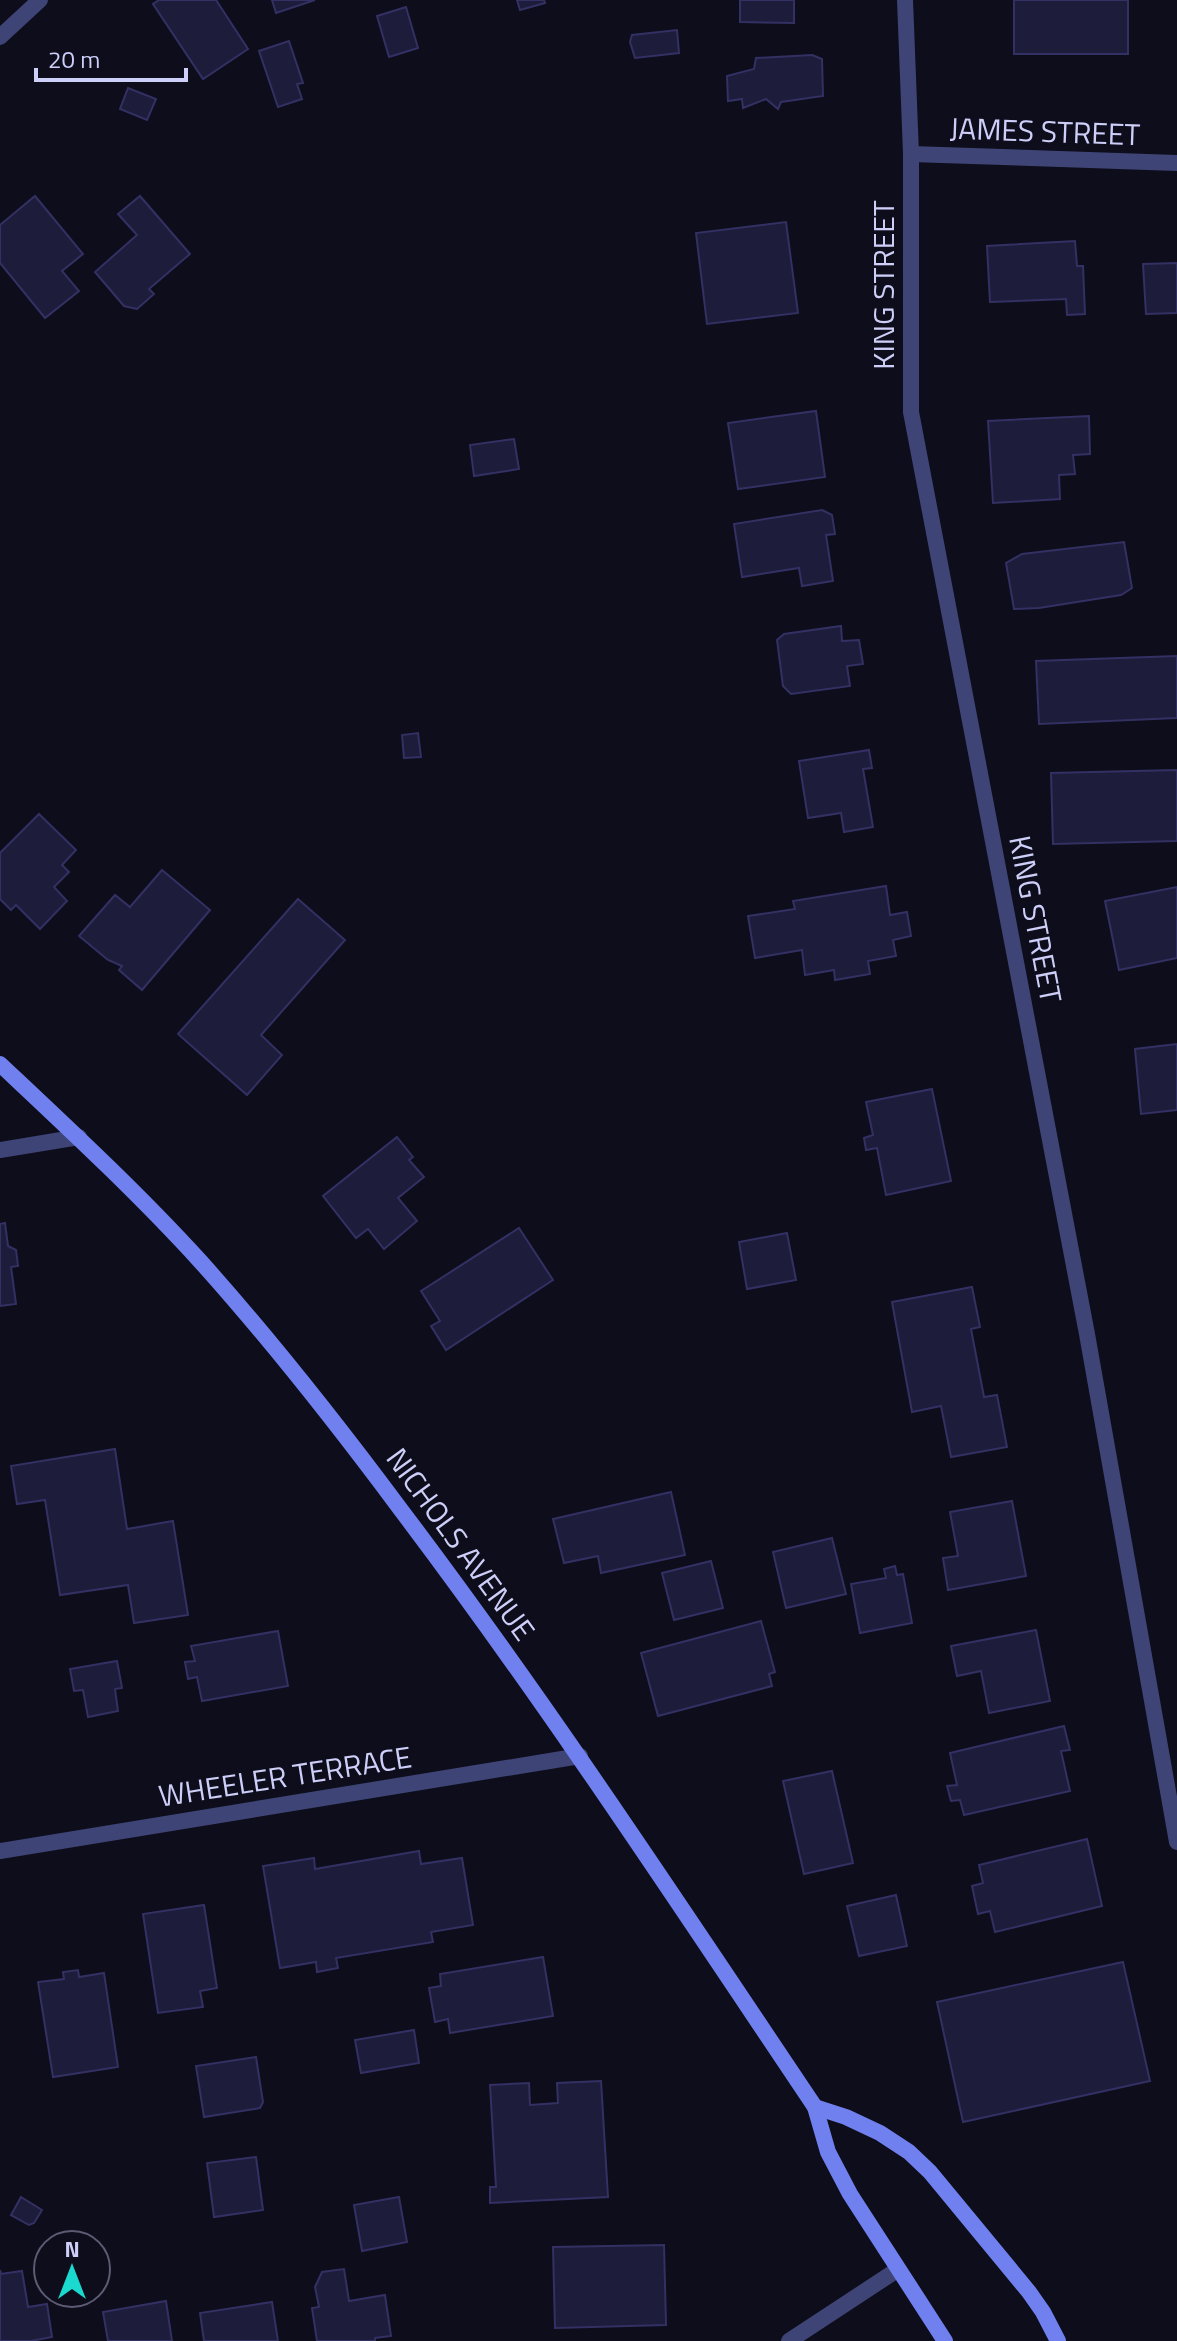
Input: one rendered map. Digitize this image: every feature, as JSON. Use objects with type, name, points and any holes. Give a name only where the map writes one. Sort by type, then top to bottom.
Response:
[{"type":"main road","name":"NICHOLS AVENUE","points":[[0,1064],[79,1137],[198,1259],[280,1353],[441,1562],[580,1756],[815,2107],[828,2152],[850,2194],[945,2341]]},
{"type":"main road","points":[[815,2107],[880,2133],[909,2152],[930,2172],[1029,2292],[1058,2341]]},
{"type":"street","points":[[0,37],[40,0]]},
{"type":"street","name":"KING STREET","points":[[905,0],[911,154],[911,412],[1084,1318],[1177,1842]]},
{"type":"street","name":"JAMES STREET","points":[[911,154],[1177,163]]},
{"type":"street","points":[[0,1150],[79,1137]]},
{"type":"street","name":"WHEELER TERRACE","points":[[0,1851],[580,1756]]},
{"type":"street","points":[[789,2341],[897,2270]]},
{"type":"building","points":[[159,0],[216,0],[248,49],[203,79],[153,4]]},
{"type":"building","points":[[272,0],[315,0],[276,13]]},
{"type":"building","points":[[517,0],[544,0],[545,3],[520,10]]},
{"type":"building","points":[[740,0],[794,0],[794,23],[740,22]]},
{"type":"building","points":[[1014,0],[1128,0],[1128,54],[1014,54]]},
{"type":"building","points":[[406,7],[418,48],[389,57],[377,16]]},
{"type":"building","points":[[677,30],[679,53],[635,58],[630,42],[632,35]]},
{"type":"building","points":[[289,41],[303,83],[297,84],[302,99],[278,107],[259,51]]},
{"type":"building","points":[[812,55],[822,59],[823,96],[781,102],[778,109],[766,99],[743,108],[742,99],[728,101],[727,76],[754,69],[756,58]]},
{"type":"building","points":[[128,88],[156,99],[147,120],[120,109]]},
{"type":"building","points":[[35,196],[83,254],[62,271],[79,291],[45,318],[0,263],[0,225]]},
{"type":"building","points":[[140,196],[190,254],[149,289],[154,294],[137,309],[124,306],[95,272],[137,235],[118,214]]},
{"type":"building","points":[[786,222],[798,313],[707,324],[696,233]]},
{"type":"building","points":[[1075,241],[1077,266],[1083,266],[1085,314],[1067,315],[1066,299],[990,302],[987,246]]},
{"type":"building","points":[[1177,263],[1177,313],[1146,314],[1143,264]]},
{"type":"building","points":[[816,411],[825,477],[738,489],[728,423]]},
{"type":"building","points":[[1089,416],[1090,454],[1073,455],[1075,474],[1059,475],[1060,499],[993,503],[988,421]]},
{"type":"building","points":[[514,439],[519,469],[474,476],[470,445]]},
{"type":"building","points":[[822,510],[832,515],[835,534],[826,535],[833,581],[802,586],[799,568],[742,577],[734,524]]},
{"type":"building","points":[[1124,542],[1132,588],[1121,595],[1014,609],[1006,563],[1022,554]]},
{"type":"building","points":[[841,626],[842,641],[859,640],[863,664],[847,666],[850,686],[791,694],[783,686],[777,640],[784,634]]},
{"type":"building","points":[[1177,656],[1177,718],[1039,724],[1036,661]]},
{"type":"building","points":[[418,733],[421,757],[404,758],[402,735]]},
{"type":"building","points":[[869,750],[872,768],[863,769],[873,827],[844,832],[841,813],[808,818],[799,761]]},
{"type":"building","points":[[1177,770],[1177,841],[1053,844],[1051,773]]},
{"type":"building","points":[[39,814],[76,850],[62,865],[69,872],[54,887],[67,901],[40,929],[16,905],[11,910],[0,899],[0,853]]},
{"type":"building","points":[[162,870],[210,910],[142,990],[119,970],[122,966],[108,960],[79,936],[115,895],[130,907]]},
{"type":"building","points":[[886,886],[890,915],[907,912],[911,936],[893,940],[896,956],[868,961],[870,974],[835,980],[834,970],[805,975],[802,950],[755,958],[748,916],[795,909],[793,901]]},
{"type":"building","points":[[1177,887],[1177,958],[1119,970],[1105,901]]},
{"type":"building","points":[[298,899],[345,940],[261,1035],[282,1055],[247,1095],[178,1034]]},
{"type":"building","points":[[1177,1044],[1177,1110],[1141,1114],[1135,1049]]},
{"type":"building","points":[[932,1089],[951,1181],[886,1195],[877,1148],[866,1150],[864,1138],[873,1135],[866,1102]]},
{"type":"building","points":[[397,1137],[413,1157],[409,1160],[424,1177],[398,1198],[417,1221],[384,1249],[368,1229],[356,1238],[323,1196]]},
{"type":"building","points":[[5,1223],[8,1246],[16,1250],[18,1266],[11,1267],[16,1304],[0,1306],[0,1224]]},
{"type":"building","points":[[519,1228],[553,1280],[446,1350],[431,1326],[440,1321],[421,1291]]},
{"type":"building","points":[[787,1233],[796,1280],[747,1289],[739,1242]]},
{"type":"building","points":[[972,1287],[980,1327],[971,1329],[984,1397],[997,1395],[1007,1447],[951,1457],[941,1406],[912,1412],[892,1302]]},
{"type":"building","points":[[115,1449],[127,1529],[173,1521],[188,1615],[134,1623],[128,1585],[60,1595],[45,1500],[17,1504],[11,1466]]},
{"type":"building","points":[[671,1492],[685,1555],[601,1573],[598,1556],[564,1563],[553,1519]]},
{"type":"building","points":[[1012,1501],[1026,1576],[948,1590],[943,1558],[958,1556],[950,1512]]},
{"type":"building","points":[[832,1538],[846,1594],[786,1608],[773,1552]]},
{"type":"building","points":[[711,1561],[723,1608],[674,1620],[662,1573]]},
{"type":"building","points":[[895,1566],[897,1575],[903,1574],[912,1623],[860,1633],[851,1584],[886,1578],[884,1569]]},
{"type":"building","points":[[761,1621],[775,1672],[769,1674],[772,1686],[658,1716],[641,1653]]},
{"type":"building","points":[[1036,1630],[1050,1701],[989,1713],[981,1671],[957,1676],[951,1646]]},
{"type":"building","points":[[278,1631],[288,1686],[202,1701],[197,1677],[188,1679],[185,1662],[195,1661],[191,1646]]},
{"type":"building","points":[[117,1661],[122,1688],[115,1689],[118,1711],[88,1717],[83,1690],[74,1691],[70,1669]]},
{"type":"building","points":[[1064,1726],[1070,1750],[1061,1751],[1070,1791],[964,1815],[960,1800],[951,1801],[947,1786],[957,1785],[950,1753]]},
{"type":"building","points":[[832,1771],[853,1863],[804,1874],[783,1781]]},
{"type":"building","points":[[1087,1839],[1102,1906],[995,1932],[990,1911],[978,1914],[972,1886],[983,1883],[979,1865]]},
{"type":"building","points":[[419,1851],[421,1864],[462,1858],[473,1925],[431,1932],[433,1942],[336,1958],[338,1968],[317,1972],[316,1962],[280,1968],[263,1866],[314,1858],[315,1869]]},
{"type":"building","points":[[896,1895],[907,1946],[859,1956],[847,1906]]},
{"type":"building","points":[[204,1905],[217,1988],[200,1991],[203,2007],[158,2013],[143,1914]]},
{"type":"building","points":[[543,1957],[553,2016],[450,2033],[448,2019],[435,2022],[429,1988],[441,1986],[440,1974]]},
{"type":"building","points":[[1123,1962],[1150,2081],[963,2122],[937,2002]]},
{"type":"building","points":[[78,1970],[79,1977],[104,1973],[118,2067],[53,2077],[38,1982],[64,1979],[63,1972]]},
{"type":"building","points":[[414,2030],[419,2063],[361,2073],[355,2040]]},
{"type":"building","points":[[256,2057],[263,2102],[260,2108],[204,2117],[196,2066]]},
{"type":"building","points":[[601,2081],[608,2197],[490,2203],[490,2187],[496,2187],[490,2085],[529,2083],[530,2105],[558,2103],[557,2083]]},
{"type":"building","points":[[256,2157],[263,2210],[214,2217],[207,2163]]},
{"type":"building","points":[[21,2197],[42,2210],[34,2223],[29,2225],[11,2215]]},
{"type":"building","points":[[399,2197],[407,2242],[362,2251],[354,2205]]},
{"type":"building","points":[[664,2245],[666,2325],[555,2328],[553,2247]]},
{"type":"building","points":[[344,2269],[349,2301],[385,2295],[391,2336],[375,2338],[375,2341],[317,2341],[312,2308],[319,2307],[315,2287],[322,2272]]},
{"type":"building","points":[[0,2270],[1,2274],[22,2271],[28,2307],[48,2309],[52,2337],[0,2341]]},
{"type":"building","points":[[166,2301],[172,2341],[108,2341],[103,2312]]},
{"type":"building","points":[[272,2302],[278,2341],[204,2341],[200,2313]]}]
